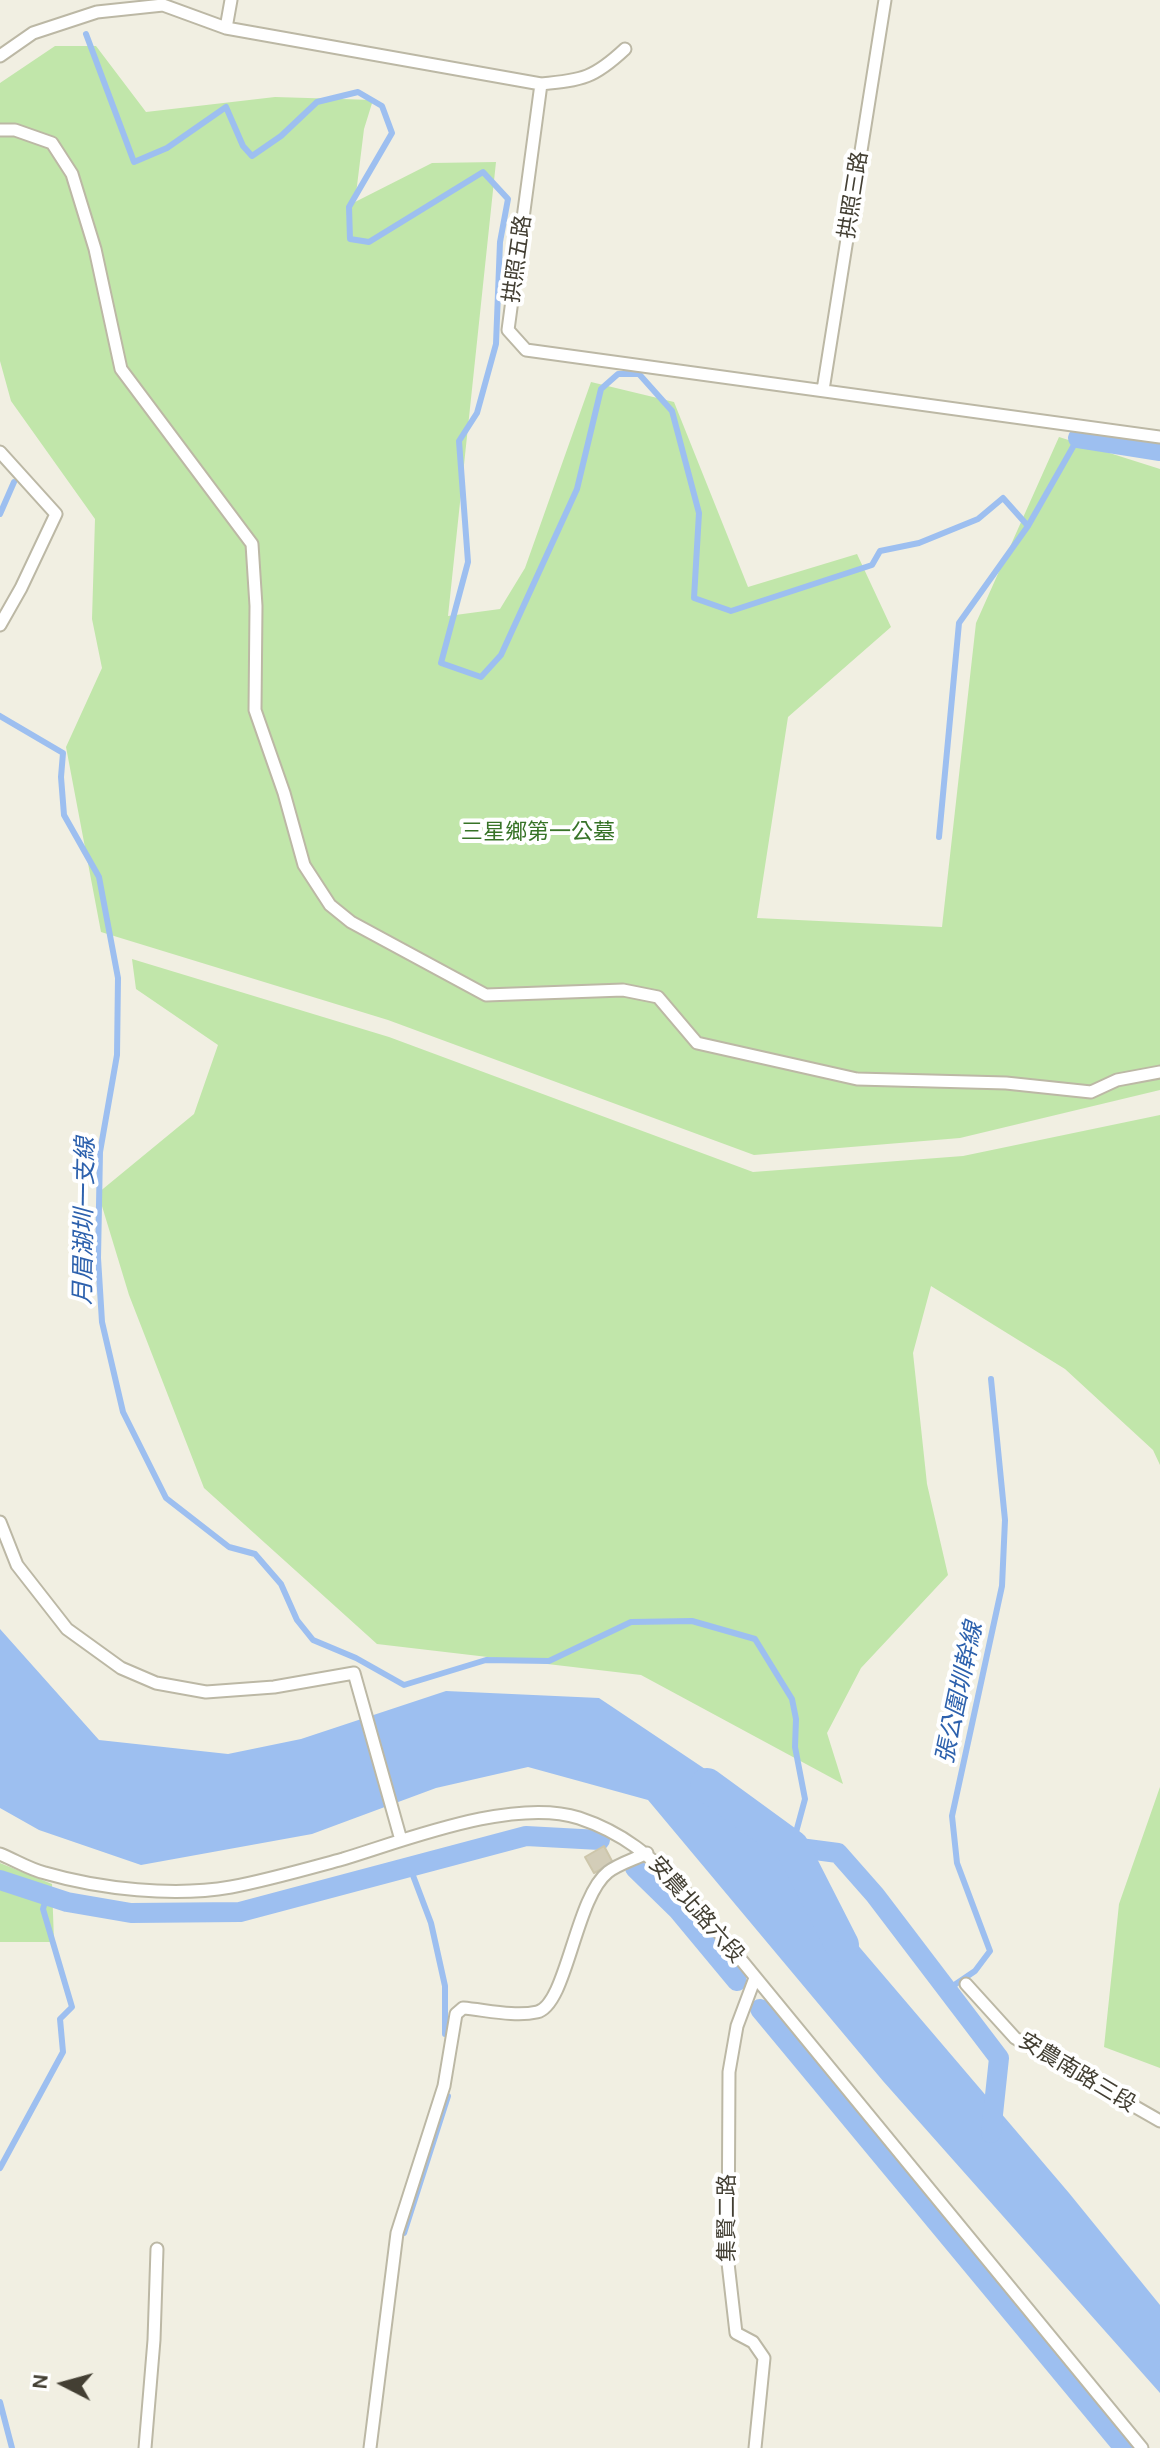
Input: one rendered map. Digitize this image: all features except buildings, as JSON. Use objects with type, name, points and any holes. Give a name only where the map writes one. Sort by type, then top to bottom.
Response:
[{"type":"lane","points":[[226,28],[231,0]]},
{"type":"lane","name":"拱照三路","points":[[823,390],[885,0]]},
{"type":"lane","points":[[0,56],[33,33],[97,12],[163,5],[226,28],[541,84],[578,80],[602,70],[625,49]]},
{"type":"lane","name":"拱照五路","points":[[541,84],[508,330],[526,350],[1160,437]]},
{"type":"lane","points":[[0,130],[15,130],[52,143],[72,174],[95,249],[121,369],[252,544],[256,606],[255,710],[284,793],[304,865],[330,905],[351,922],[486,995],[623,990],[658,997],[697,1043],[857,1079],[1006,1083],[1091,1092],[1117,1080],[1160,1072]]},
{"type":"lane","points":[[0,452],[56,514],[0,625]]},
{"type":"lane","points":[[0,1522],[17,1565],[67,1629],[121,1668],[144,1678],[206,1692],[274,1687],[354,1673],[401,1840]]},
{"type":"lane","name":"安農北路六段","points":[[0,1854],[44,1873],[138,1892],[229,1887],[471,1822],[533,1813],[576,1817],[615,1832],[647,1853],[683,1889],[1142,2448]]},
{"type":"lane","points":[[370,2448],[397,2233],[444,2086],[456,2014],[463,2008],[539,2012],[551,2004],[568,1964],[578,1921],[594,1891],[607,1872],[647,1853]]},
{"type":"lane","name":"集賢二路","points":[[755,1978],[737,2026],[729,2072],[728,2263],[736,2333],[753,2342],[764,2358],[755,2448]]},
{"type":"lane","name":"安農南路三段","points":[[966,1984],[1015,2038],[1160,2121]]},
{"type":"lane","points":[[145,2448],[154,2340],[157,2249]]},
{"type":"green space","name":"三星鄉第一公墓","points":[[55,46],[96,46],[146,112],[275,97],[373,100],[364,129],[355,202],[432,163],[496,162],[448,616],[500,609],[525,568],[591,382],[674,402],[748,587],[857,554],[891,627],[788,717],[757,918],[942,927],[976,623],[1059,437],[1160,469],[1160,1090],[960,1138],[754,1155],[388,1020],[101,932],[66,747],[102,668],[92,619],[95,519],[11,401],[0,361],[0,83]]},
{"type":"green space","points":[[132,959],[389,1037],[753,1172],[963,1156],[1160,1115],[1160,1465],[1153,1450],[1065,1369],[931,1286],[913,1353],[927,1484],[948,1575],[861,1668],[827,1733],[843,1784],[641,1675],[377,1644],[204,1488],[129,1295],[98,1193],[194,1114],[218,1045],[136,989]]},
{"type":"green space","points":[[1160,1787],[1160,2068],[1104,2047],[1119,1904]]},
{"type":"green space","points":[[0,1863],[52,1884],[54,1942],[0,1942]]},
{"type":"water","points":[[0,1629],[99,1740],[228,1754],[301,1739],[446,1691],[599,1698],[711,1773],[1069,2193],[1160,2305],[1160,2393],[883,2081],[648,1800],[528,1767],[436,1788],[312,1834],[141,1865],[39,1830],[0,1808]]},
{"type":"waterway","points":[[86,34],[134,162],[167,148],[226,107],[243,146],[252,156],[281,136],[317,102],[358,92],[382,106],[392,133],[349,207],[350,239],[369,242],[483,172],[508,199],[500,242],[496,344],[477,413],[459,441],[468,562],[441,663],[481,677],[501,655],[577,489],[601,389],[618,374],[639,374],[672,411],[699,513],[694,598],[731,611],[872,565],[880,551],[919,543],[978,519],[1003,498],[1028,526],[1078,438]]},
{"type":"waterway","points":[[1078,438],[1160,451]]},
{"type":"waterway","name":"張公圍圳幹線","points":[[0,514],[14,482]]},
{"type":"waterway","points":[[939,837],[959,623],[1028,526]]},
{"type":"waterway","name":"月眉湖圳一支線","points":[[0,716],[63,753],[64,815],[99,877],[118,978],[117,1055],[100,1152],[98,1258],[102,1322],[123,1412],[166,1498],[229,1547],[255,1554],[281,1584],[297,1620],[313,1640],[356,1658],[404,1685],[486,1660],[549,1661],[631,1622],[692,1621],[755,1639],[792,1699],[796,1719],[795,1747],[805,1799],[792,1847]]},
{"type":"waterway","name":"張公圍圳幹線","points":[[947,1990],[975,1971],[990,1951],[957,1863],[952,1816],[1002,1586],[1005,1520],[991,1379]]},
{"type":"waterway","points":[[707,1785],[792,1847],[842,1945]]},
{"type":"waterway","points":[[0,1880],[67,1902],[131,1913],[240,1912],[526,1836],[600,1840]]},
{"type":"waterway","points":[[792,1847],[838,1853],[875,1895],[999,2058],[991,2133]]},
{"type":"waterway","points":[[409,1865],[431,1923],[445,1986],[445,2034]]},
{"type":"waterway","points":[[635,1868],[678,1910],[737,1981]]},
{"type":"waterway","points":[[0,2168],[63,2052],[60,2019],[72,2007],[43,1909],[47,1895]]},
{"type":"waterway","points":[[760,2009],[1124,2448]]},
{"type":"waterway","points":[[404,2233],[448,2096]]},
{"type":"waterway","points":[[0,2402],[12,2448]]}]
